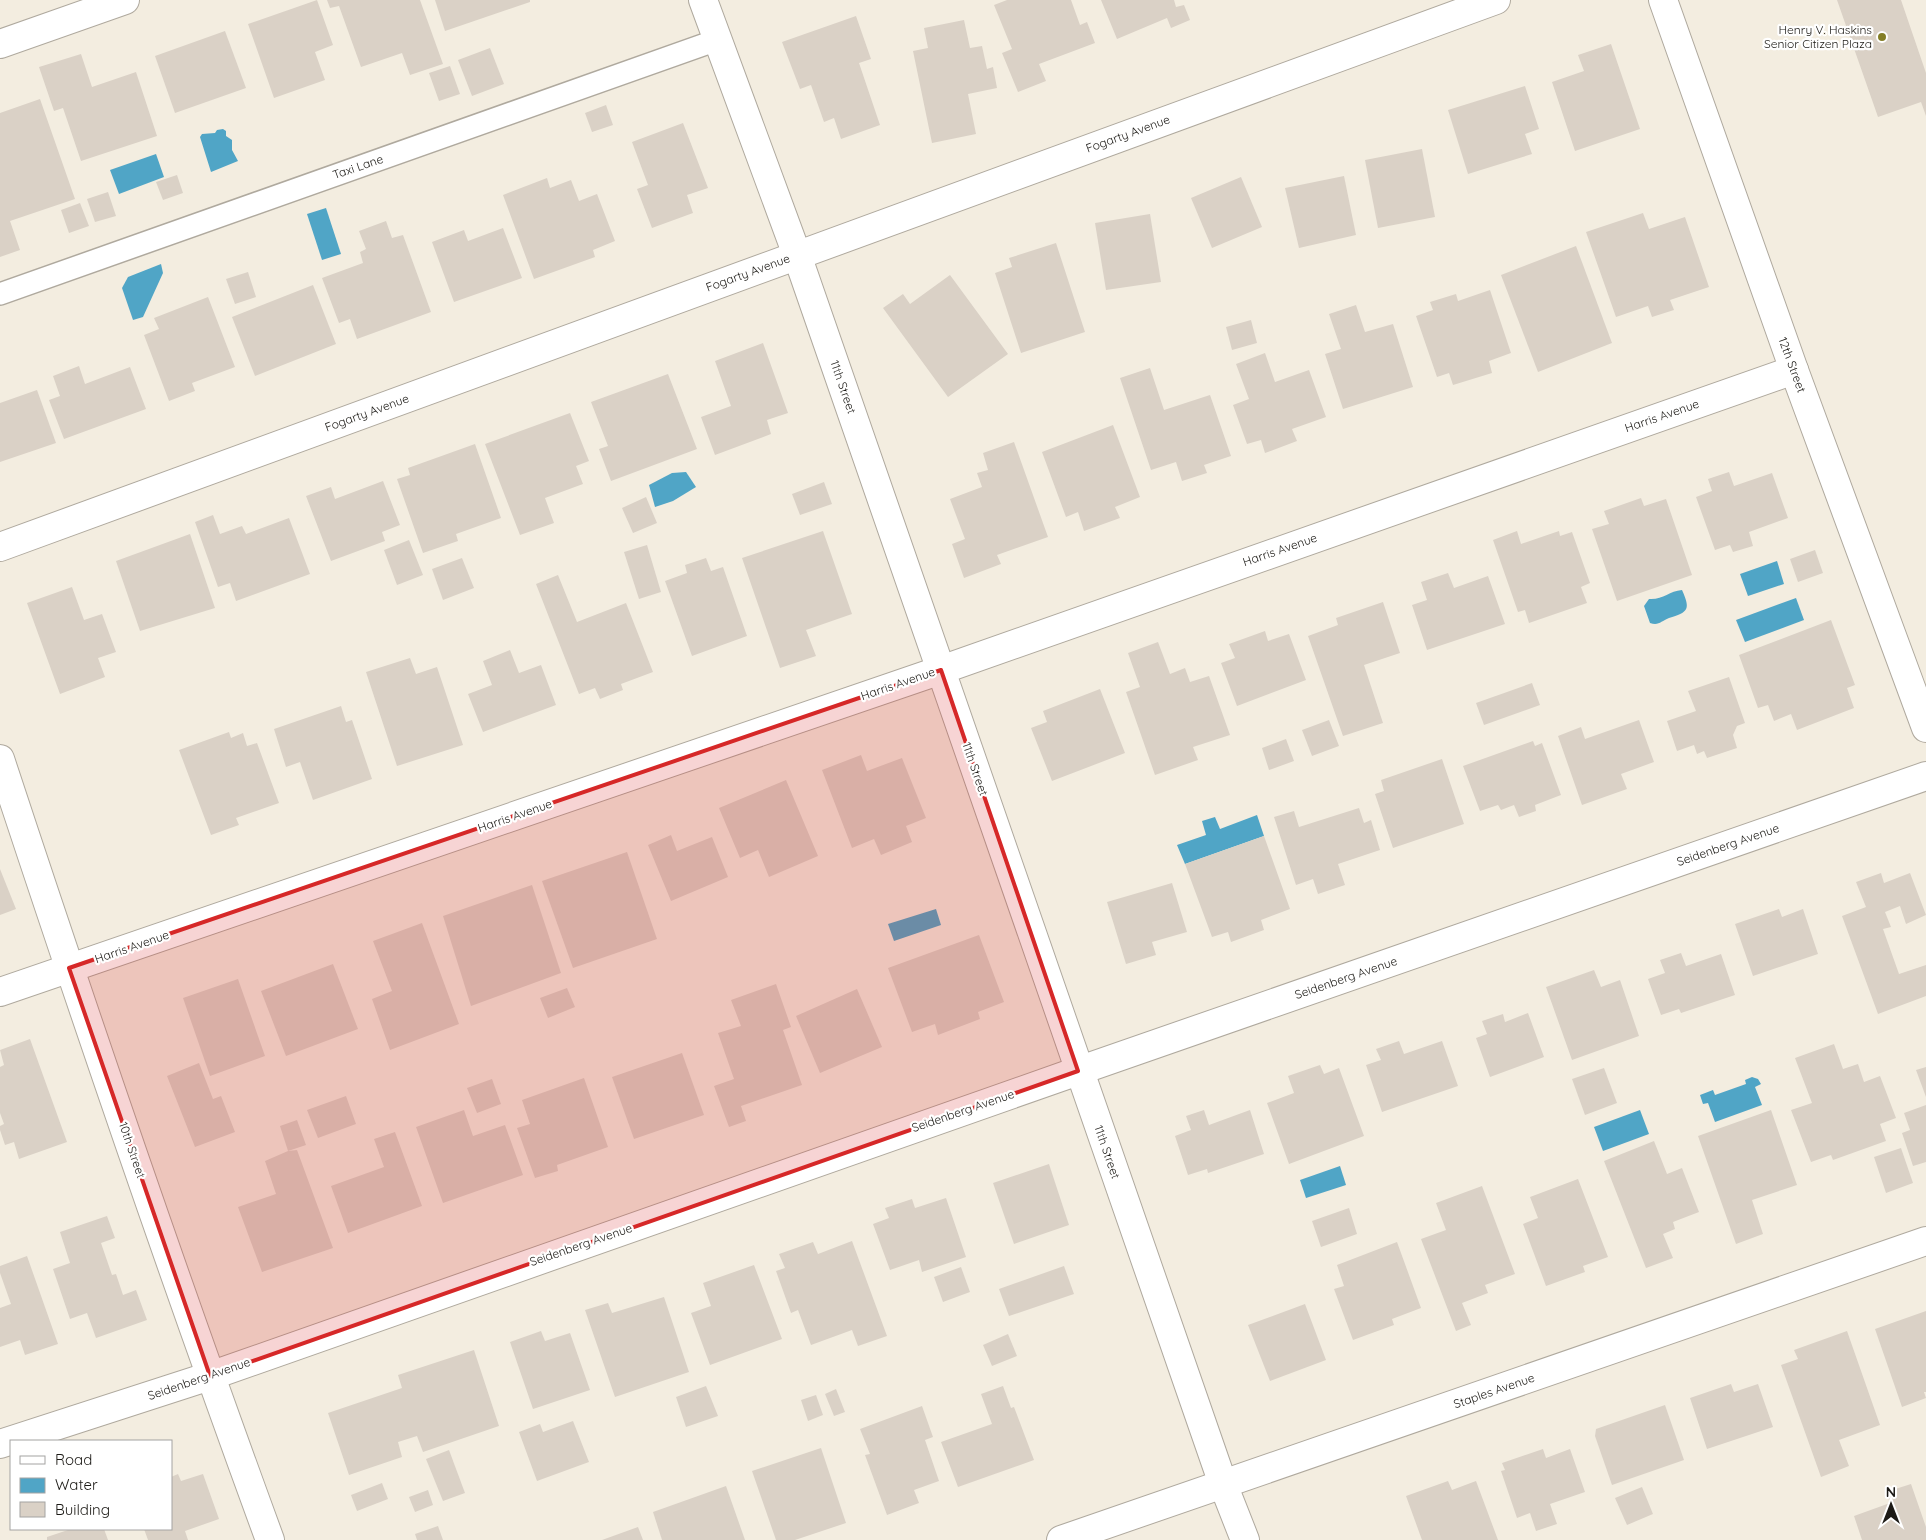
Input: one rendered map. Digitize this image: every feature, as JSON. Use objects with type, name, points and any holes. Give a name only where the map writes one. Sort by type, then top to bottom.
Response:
[{"type":"street","points":[[0,44],[125,0]]},
{"type":"street","name":"11th Street","points":[[703,0],[797,255],[1078,1071],[1244,1540]]},
{"type":"street","name":"Fogarty Avenue","points":[[0,547],[1496,0]]},
{"type":"street","name":"12th Street","points":[[1663,0],[1794,370],[1926,728]]},
{"type":"street","name":"Harris Avenue","points":[[0,992],[941,670],[1794,370]]},
{"type":"street","name":"10th Street","points":[[0,758],[69,968],[210,1376],[270,1540]]},
{"type":"street","name":"Seidenberg Avenue","points":[[12,1440],[210,1376],[1926,776]]},
{"type":"street","name":"Staples Avenue","points":[[1061,1540],[1926,1241]]},
{"type":"lane","name":"Taxi Lane","points":[[0,294],[717,40]]},
{"type":"highlighted area","points":[[941,670],[1078,1071],[210,1376],[69,968]]},
{"type":"water","points":[[223,129],[226,131],[226,136],[232,140],[232,150],[238,161],[211,172],[200,137],[202,134],[215,133],[217,130]]},
{"type":"water","points":[[156,154],[164,177],[119,194],[110,170]]},
{"type":"water","points":[[326,208],[341,254],[322,260],[307,214]]},
{"type":"water","points":[[161,264],[163,273],[143,317],[133,320],[122,288],[128,277]]},
{"type":"water","points":[[686,472],[696,487],[673,501],[655,507],[649,485],[672,473]]},
{"type":"water","points":[[1777,561],[1784,584],[1748,596],[1740,574]]},
{"type":"water","points":[[1682,590],[1687,606],[1684,612],[1658,624],[1650,623],[1644,606],[1649,599]]},
{"type":"water","points":[[1796,598],[1804,620],[1745,642],[1736,620]]},
{"type":"water","points":[[1257,815],[1264,836],[1185,864],[1177,845],[1206,835],[1202,821],[1215,817],[1220,829]]},
{"type":"water","points":[[936,909],[941,925],[894,941],[888,924]]},
{"type":"water","points":[[1752,1077],[1758,1079],[1761,1084],[1755,1087],[1762,1105],[1715,1122],[1708,1103],[1703,1104],[1700,1095],[1713,1090],[1715,1095],[1746,1084],[1745,1080]]},
{"type":"water","points":[[1640,1110],[1649,1134],[1603,1151],[1594,1127]]},
{"type":"water","points":[[1340,1166],[1346,1185],[1306,1198],[1300,1180]]},
{"type":"building","points":[[317,0],[333,45],[315,52],[325,80],[274,98],[248,24]]},
{"type":"building","points":[[327,0],[420,0],[443,64],[410,75],[402,53],[361,67],[339,6],[330,8]]},
{"type":"building","points":[[435,0],[530,0],[530,2],[445,31]]},
{"type":"building","points":[[1007,0],[1071,0],[1080,25],[1087,22],[1095,43],[1039,64],[1046,81],[1018,92],[1002,53],[1012,49],[994,5]]},
{"type":"building","points":[[1101,0],[1174,0],[1176,7],[1184,5],[1190,20],[1171,28],[1167,18],[1117,39]]},
{"type":"building","name":"Henry V. Haskins Senior Citizen Plaza","points":[[1837,0],[1901,0],[1926,73],[1926,116],[1921,102],[1878,117]]},
{"type":"building","points":[[856,16],[871,59],[859,63],[880,125],[841,139],[834,118],[824,122],[811,85],[800,89],[782,42]]},
{"type":"building","points":[[964,20],[970,48],[982,46],[987,69],[993,67],[997,88],[968,94],[976,134],[932,143],[913,51],[928,48],[924,28]]},
{"type":"building","points":[[225,31],[246,88],[175,113],[155,56]]},
{"type":"building","points":[[1611,44],[1640,129],[1575,151],[1552,82],[1584,71],[1578,55]]},
{"type":"building","points":[[490,48],[504,84],[472,96],[458,60]]},
{"type":"building","points":[[81,54],[92,87],[136,72],[157,136],[81,161],[63,108],[54,111],[39,67]]},
{"type":"building","points":[[450,66],[460,94],[439,101],[429,73]]},
{"type":"building","points":[[1525,86],[1539,129],[1525,134],[1532,154],[1468,174],[1448,110]]},
{"type":"building","points":[[40,99],[75,199],[10,221],[20,250],[0,257],[0,113]]},
{"type":"building","points":[[606,105],[613,125],[592,132],[585,113]]},
{"type":"building","points":[[683,123],[708,188],[687,195],[693,213],[652,228],[637,189],[648,185],[632,142]]},
{"type":"building","points":[[1422,149],[1435,217],[1378,228],[1365,160]]},
{"type":"building","points":[[177,175],[183,193],[163,200],[156,182]]},
{"type":"building","points":[[1344,176],[1356,235],[1299,248],[1285,188]]},
{"type":"building","points":[[1241,177],[1262,227],[1212,248],[1191,198]]},
{"type":"building","points":[[547,178],[550,188],[571,180],[579,201],[597,194],[615,241],[593,250],[595,257],[534,279],[503,195]]},
{"type":"building","points":[[108,192],[116,216],[95,222],[87,199]]},
{"type":"building","points":[[80,203],[89,226],[69,233],[61,210]]},
{"type":"building","points":[[1643,213],[1649,229],[1685,217],[1709,287],[1670,300],[1674,310],[1652,317],[1648,306],[1616,317],[1586,232]]},
{"type":"building","points":[[1150,214],[1161,282],[1106,290],[1095,223]]},
{"type":"building","points":[[386,221],[392,238],[403,235],[431,312],[357,339],[350,319],[339,323],[322,278],[363,263],[360,252],[366,249],[359,231]]},
{"type":"building","points":[[503,228],[522,278],[454,302],[432,242],[464,230],[468,241]]},
{"type":"building","points":[[1056,243],[1085,332],[1021,353],[995,273],[1012,267],[1009,258]]},
{"type":"building","points":[[1576,246],[1612,343],[1538,372],[1501,275]]},
{"type":"building","points":[[248,272],[256,297],[235,304],[226,279]]},
{"type":"building","points":[[950,275],[1008,354],[948,397],[883,308],[903,294],[910,304]]},
{"type":"building","points":[[313,285],[336,344],[255,376],[232,317]]},
{"type":"building","points":[[1490,290],[1511,353],[1489,361],[1492,373],[1453,385],[1449,373],[1437,377],[1416,316],[1433,310],[1430,302],[1456,294],[1458,301]]},
{"type":"building","points":[[208,297],[235,367],[192,383],[195,391],[169,401],[144,335],[159,329],[154,318]]},
{"type":"building","points":[[1356,305],[1365,332],[1393,324],[1413,387],[1343,409],[1325,354],[1341,349],[1329,314]]},
{"type":"building","points":[[1251,320],[1257,343],[1232,350],[1226,327]]},
{"type":"building","points":[[763,343],[788,413],[767,420],[771,434],[715,455],[701,417],[731,406],[715,361]]},
{"type":"building","points":[[1265,353],[1275,382],[1309,370],[1326,417],[1292,429],[1297,441],[1265,453],[1261,440],[1247,444],[1233,405],[1249,399],[1236,364]]},
{"type":"building","points":[[79,366],[85,384],[130,367],[146,409],[64,439],[49,400],[60,396],[53,376]]},
{"type":"building","points":[[1150,368],[1164,410],[1210,395],[1231,456],[1204,465],[1207,473],[1182,481],[1176,462],[1151,470],[1120,378]]},
{"type":"building","points":[[668,374],[697,449],[611,481],[599,449],[608,446],[591,402]]},
{"type":"building","points":[[37,390],[56,443],[0,462],[0,403]]},
{"type":"building","points":[[570,413],[589,461],[576,466],[583,484],[545,498],[554,523],[520,535],[485,444]]},
{"type":"building","points":[[1113,425],[1140,497],[1115,507],[1120,518],[1084,531],[1078,512],[1066,517],[1042,452]]},
{"type":"building","points":[[1014,442],[1048,537],[997,555],[1001,564],[964,578],[952,544],[965,539],[950,499],[982,487],[977,473],[988,470],[983,453]]},
{"type":"building","points":[[475,444],[501,518],[456,534],[458,541],[423,553],[397,479],[410,475],[408,468]]},
{"type":"building","points":[[1729,472],[1734,486],[1772,473],[1788,518],[1749,532],[1753,546],[1733,552],[1730,545],[1715,550],[1696,497],[1712,491],[1708,479]]},
{"type":"building","points":[[383,481],[400,525],[382,532],[385,541],[331,561],[306,496],[331,487],[335,499]]},
{"type":"building","points":[[824,482],[832,504],[800,515],[792,494]]},
{"type":"building","points":[[646,497],[657,523],[633,533],[622,508]]},
{"type":"building","points":[[1641,498],[1644,506],[1666,499],[1692,575],[1617,601],[1592,529],[1609,524],[1604,511]]},
{"type":"building","points":[[213,515],[220,534],[242,526],[246,534],[289,518],[310,574],[236,601],[230,583],[218,587],[195,522]]},
{"type":"building","points":[[823,531],[852,614],[806,630],[816,656],[780,668],[742,558]]},
{"type":"building","points":[[1517,531],[1521,544],[1559,531],[1560,536],[1572,532],[1590,583],[1581,587],[1587,603],[1529,623],[1525,610],[1518,612],[1493,540]]},
{"type":"building","points":[[190,534],[215,608],[140,631],[116,561]]},
{"type":"building","points":[[409,540],[423,575],[397,585],[384,550]]},
{"type":"building","points":[[647,545],[661,592],[639,599],[624,552]]},
{"type":"building","points":[[1815,550],[1823,573],[1798,582],[1790,559]]},
{"type":"building","points":[[462,558],[474,588],[443,600],[432,569]]},
{"type":"building","points":[[706,558],[711,571],[723,567],[747,636],[692,656],[665,581],[687,573],[685,565]]},
{"type":"building","points":[[1448,573],[1454,588],[1488,576],[1505,624],[1427,650],[1412,605],[1427,600],[1421,582]]},
{"type":"building","points":[[558,575],[577,622],[626,603],[653,672],[621,684],[623,690],[600,699],[595,688],[579,694],[536,584]]},
{"type":"building","points":[[72,587],[84,620],[102,614],[116,652],[98,658],[105,677],[60,694],[27,603]]},
{"type":"building","points":[[1383,602],[1400,653],[1364,665],[1383,723],[1343,736],[1308,636],[1338,625],[1336,618]]},
{"type":"building","points":[[1831,620],[1855,685],[1847,688],[1854,708],[1797,730],[1791,714],[1774,721],[1768,705],[1758,708],[1739,655]]},
{"type":"building","points":[[1265,631],[1268,641],[1289,634],[1306,680],[1237,706],[1221,663],[1235,658],[1229,644]]},
{"type":"building","points":[[1158,642],[1170,674],[1185,668],[1190,682],[1209,676],[1230,735],[1193,747],[1198,760],[1155,775],[1126,692],[1140,687],[1128,653]]},
{"type":"building","points":[[510,650],[519,673],[541,665],[556,705],[483,732],[468,694],[492,685],[483,661]]},
{"type":"building","points":[[410,658],[416,674],[437,667],[463,745],[397,766],[366,672]]},
{"type":"building","points":[[1729,677],[1745,723],[1737,726],[1733,735],[1737,748],[1707,758],[1704,751],[1697,754],[1694,745],[1677,751],[1667,721],[1696,711],[1688,691]]},
{"type":"building","points":[[1532,683],[1540,705],[1484,725],[1476,703]]},
{"type":"building","points":[[1100,689],[1125,753],[1052,781],[1031,728],[1047,722],[1043,711]]},
{"type":"building","points":[[341,706],[346,722],[352,720],[372,779],[313,800],[300,762],[286,767],[274,729]]},
{"type":"building","points":[[1329,720],[1339,746],[1312,756],[1302,730]]},
{"type":"building","points":[[1639,720],[1654,762],[1621,774],[1627,789],[1582,805],[1558,736],[1581,727],[1585,739]]},
{"type":"building","points":[[229,732],[231,738],[243,733],[247,746],[257,743],[279,803],[236,818],[239,825],[211,835],[179,750]]},
{"type":"building","points":[[1286,739],[1294,761],[1269,770],[1262,748]]},
{"type":"building","points":[[1533,741],[1535,746],[1542,743],[1561,795],[1535,805],[1536,811],[1519,817],[1514,805],[1501,810],[1498,805],[1480,811],[1463,766]]},
{"type":"building","points":[[861,755],[867,771],[902,758],[926,818],[906,826],[912,842],[881,855],[874,839],[852,848],[822,770]]},
{"type":"building","points":[[1442,759],[1464,824],[1393,848],[1375,794],[1384,791],[1381,780]]},
{"type":"building","points":[[786,780],[818,856],[769,877],[758,850],[740,858],[719,808]]},
{"type":"building","points":[[1359,808],[1364,823],[1371,820],[1380,850],[1338,864],[1345,885],[1318,894],[1313,879],[1296,885],[1274,817],[1294,811],[1299,827]]},
{"type":"building","points":[[671,835],[677,851],[712,837],[728,877],[671,901],[648,845]]},
{"type":"building","points":[[1264,836],[1290,909],[1261,920],[1264,930],[1231,942],[1228,932],[1212,937],[1185,864]]},
{"type":"building","points":[[627,852],[657,939],[573,968],[542,881]]},
{"type":"building","points":[[0,869],[16,909],[0,915]]},
{"type":"building","points":[[1881,873],[1884,883],[1910,873],[1926,915],[1906,924],[1900,906],[1885,912],[1891,927],[1883,929],[1899,974],[1926,965],[1926,996],[1878,1014],[1842,916],[1866,907],[1856,882]]},
{"type":"building","points":[[1172,883],[1187,932],[1152,942],[1156,955],[1126,964],[1107,902]]},
{"type":"building","points":[[532,885],[561,973],[471,1006],[443,916]]},
{"type":"building","points":[[1779,909],[1782,917],[1803,909],[1818,954],[1753,976],[1735,924]]},
{"type":"building","points":[[422,923],[459,1024],[390,1050],[372,999],[392,991],[373,941]]},
{"type":"building","points":[[979,935],[1004,1002],[978,1012],[980,1019],[938,1035],[935,1024],[912,1032],[888,968]]},
{"type":"building","points":[[1681,953],[1686,966],[1721,954],[1735,995],[1681,1013],[1679,1009],[1661,1015],[1648,979],[1665,973],[1660,960]]},
{"type":"building","points":[[333,964],[358,1029],[286,1056],[261,991]]},
{"type":"building","points":[[1594,970],[1601,987],[1620,980],[1639,1036],[1572,1060],[1546,987]]},
{"type":"building","points":[[238,979],[265,1056],[210,1076],[183,998]]},
{"type":"building","points":[[776,984],[791,1027],[783,1030],[802,1085],[741,1106],[746,1121],[729,1127],[714,1086],[734,1079],[718,1033],[741,1026],[731,1000]]},
{"type":"building","points":[[567,988],[575,1007],[548,1018],[540,998]]},
{"type":"building","points":[[857,989],[882,1047],[820,1073],[796,1016]]},
{"type":"building","points":[[1528,1013],[1544,1057],[1490,1077],[1476,1038],[1487,1034],[1482,1021],[1503,1014],[1505,1022]]},
{"type":"building","points":[[30,1039],[67,1142],[19,1159],[14,1142],[5,1145],[0,1130],[0,1126],[4,1124],[0,1113],[0,1067],[4,1065],[0,1050]]},
{"type":"building","points":[[1399,1041],[1404,1054],[1442,1041],[1458,1086],[1382,1112],[1366,1065],[1381,1060],[1376,1049]]},
{"type":"building","points":[[1834,1044],[1843,1069],[1858,1064],[1864,1082],[1880,1076],[1896,1118],[1880,1124],[1886,1141],[1833,1160],[1831,1155],[1811,1162],[1791,1110],[1812,1103],[1795,1058]]},
{"type":"building","points":[[682,1053],[704,1115],[634,1139],[612,1077]]},
{"type":"building","points":[[199,1063],[213,1099],[221,1096],[235,1132],[195,1147],[167,1076]]},
{"type":"building","points":[[1320,1065],[1324,1074],[1339,1068],[1364,1136],[1289,1164],[1267,1103],[1294,1093],[1288,1076]]},
{"type":"building","points":[[1926,1067],[1926,1097],[1916,1070]]},
{"type":"building","points":[[1604,1068],[1617,1103],[1585,1115],[1572,1079]]},
{"type":"building","points":[[584,1078],[608,1147],[557,1165],[558,1171],[535,1178],[517,1128],[530,1124],[522,1100]]},
{"type":"building","points":[[492,1079],[501,1104],[477,1113],[467,1088]]},
{"type":"building","points":[[346,1096],[356,1124],[318,1138],[307,1110]]},
{"type":"building","points":[[1926,1105],[1926,1162],[1913,1166],[1902,1133],[1910,1130],[1904,1113]]},
{"type":"building","points":[[464,1110],[473,1136],[505,1125],[523,1175],[443,1203],[416,1127]]},
{"type":"building","points":[[1204,1110],[1209,1125],[1250,1110],[1264,1154],[1208,1173],[1207,1169],[1188,1175],[1175,1136],[1191,1130],[1186,1116]]},
{"type":"building","points":[[1771,1110],[1797,1185],[1752,1200],[1763,1234],[1736,1244],[1698,1136]]},
{"type":"building","points":[[297,1120],[306,1145],[288,1151],[280,1126]]},
{"type":"building","points":[[395,1132],[422,1206],[348,1233],[331,1186],[384,1167],[374,1139]]},
{"type":"building","points":[[1654,1141],[1667,1174],[1682,1168],[1699,1212],[1673,1222],[1675,1229],[1663,1234],[1673,1258],[1646,1268],[1604,1161]]},
{"type":"building","points":[[1901,1148],[1913,1183],[1886,1193],[1874,1157]]},
{"type":"building","points":[[297,1150],[333,1248],[262,1272],[238,1207],[276,1194],[265,1161],[288,1151]]},
{"type":"building","points":[[1049,1164],[1069,1225],[1014,1244],[993,1183]]},
{"type":"building","points":[[1578,1179],[1608,1257],[1583,1266],[1585,1272],[1546,1286],[1523,1224],[1538,1218],[1530,1197]]},
{"type":"building","points":[[1482,1186],[1515,1274],[1485,1285],[1488,1293],[1462,1303],[1471,1325],[1456,1331],[1421,1239],[1446,1230],[1436,1203]]},
{"type":"building","points":[[946,1198],[966,1257],[922,1272],[919,1260],[890,1270],[873,1224],[889,1218],[885,1208],[912,1199],[915,1208]]},
{"type":"building","points":[[1349,1208],[1357,1234],[1321,1247],[1312,1221]]},
{"type":"building","points":[[107,1216],[115,1238],[101,1243],[112,1275],[116,1274],[123,1295],[136,1290],[147,1320],[96,1338],[87,1313],[70,1319],[53,1269],[70,1263],[60,1232]]},
{"type":"building","points":[[852,1241],[887,1336],[858,1346],[852,1330],[811,1345],[798,1310],[791,1313],[776,1271],[785,1268],[779,1254],[813,1242],[818,1254]]},
{"type":"building","points":[[1397,1242],[1421,1308],[1392,1319],[1394,1325],[1353,1340],[1334,1289],[1344,1286],[1337,1265]]},
{"type":"building","points":[[27,1256],[58,1344],[25,1355],[20,1340],[0,1347],[0,1308],[11,1304],[0,1273],[0,1266]]},
{"type":"building","points":[[754,1265],[782,1339],[710,1365],[691,1313],[711,1306],[703,1283]]},
{"type":"building","points":[[1064,1266],[1074,1294],[1009,1316],[999,1289]]},
{"type":"building","points":[[961,1267],[970,1292],[943,1302],[934,1277]]},
{"type":"building","points":[[664,1297],[689,1372],[615,1397],[585,1310],[608,1303],[612,1313]]},
{"type":"building","points":[[1305,1304],[1326,1360],[1270,1381],[1248,1325]]},
{"type":"building","points":[[1926,1311],[1926,1392],[1924,1392],[1926,1398],[1902,1407],[1875,1329]]},
{"type":"building","points":[[541,1331],[545,1341],[570,1333],[590,1390],[533,1409],[510,1342]]},
{"type":"building","points":[[1847,1331],[1880,1425],[1839,1440],[1849,1466],[1821,1477],[1781,1365],[1798,1359],[1794,1350]]},
{"type":"building","points":[[1008,1334],[1017,1356],[992,1366],[983,1345]]},
{"type":"building","points":[[474,1350],[499,1426],[423,1452],[417,1436],[398,1442],[402,1457],[349,1475],[328,1413],[402,1388],[398,1375]]},
{"type":"building","points":[[1731,1384],[1734,1392],[1758,1384],[1773,1427],[1707,1449],[1690,1398]]},
{"type":"building","points":[[706,1386],[718,1416],[686,1427],[676,1397]]},
{"type":"building","points":[[1003,1386],[1011,1408],[1014,1407],[1034,1460],[958,1487],[941,1442],[992,1424],[981,1394]]},
{"type":"building","points":[[836,1389],[845,1412],[834,1416],[825,1394]]},
{"type":"building","points":[[816,1395],[823,1415],[808,1421],[801,1400]]},
{"type":"building","points":[[1665,1405],[1684,1460],[1612,1485],[1595,1436],[1596,1429]]},
{"type":"building","points":[[922,1406],[933,1437],[925,1440],[939,1481],[914,1490],[919,1503],[887,1515],[865,1455],[870,1454],[860,1429]]},
{"type":"building","points":[[573,1421],[589,1462],[537,1481],[519,1432],[540,1424],[543,1432]]},
{"type":"building","points":[[821,1448],[846,1523],[795,1540],[776,1540],[752,1471]]},
{"type":"building","points":[[1543,1449],[1546,1458],[1570,1449],[1585,1492],[1550,1504],[1557,1524],[1536,1531],[1530,1513],[1517,1518],[1501,1471],[1505,1470],[1502,1463]]},
{"type":"building","points":[[449,1450],[465,1493],[443,1501],[426,1459]]},
{"type":"building","points":[[178,1474],[181,1481],[203,1474],[219,1519],[185,1531],[188,1540],[148,1540],[144,1530],[172,1530],[172,1477]]},
{"type":"building","points":[[1448,1481],[1452,1490],[1476,1481],[1498,1540],[1422,1540],[1406,1496]]},
{"type":"building","points":[[382,1483],[388,1499],[357,1511],[351,1495]]},
{"type":"building","points":[[1911,1484],[1926,1527],[1926,1540],[1862,1540],[1854,1516],[1890,1503],[1886,1492]]},
{"type":"building","points":[[726,1486],[745,1540],[662,1540],[653,1512]]},
{"type":"building","points":[[1642,1487],[1653,1514],[1627,1525],[1615,1498]]},
{"type":"building","points":[[428,1490],[433,1505],[415,1512],[409,1497]]},
{"type":"building","points":[[438,1526],[443,1540],[417,1540],[415,1534]]},
{"type":"building","points":[[638,1527],[643,1540],[602,1540]]},
{"type":"building","points":[[68,1530],[104,1530],[108,1540],[47,1540],[47,1537]]},
{"type":"place","name":"Henry V. Haskins Senior Citizen Plaza","points":[[1882,37]]}]
